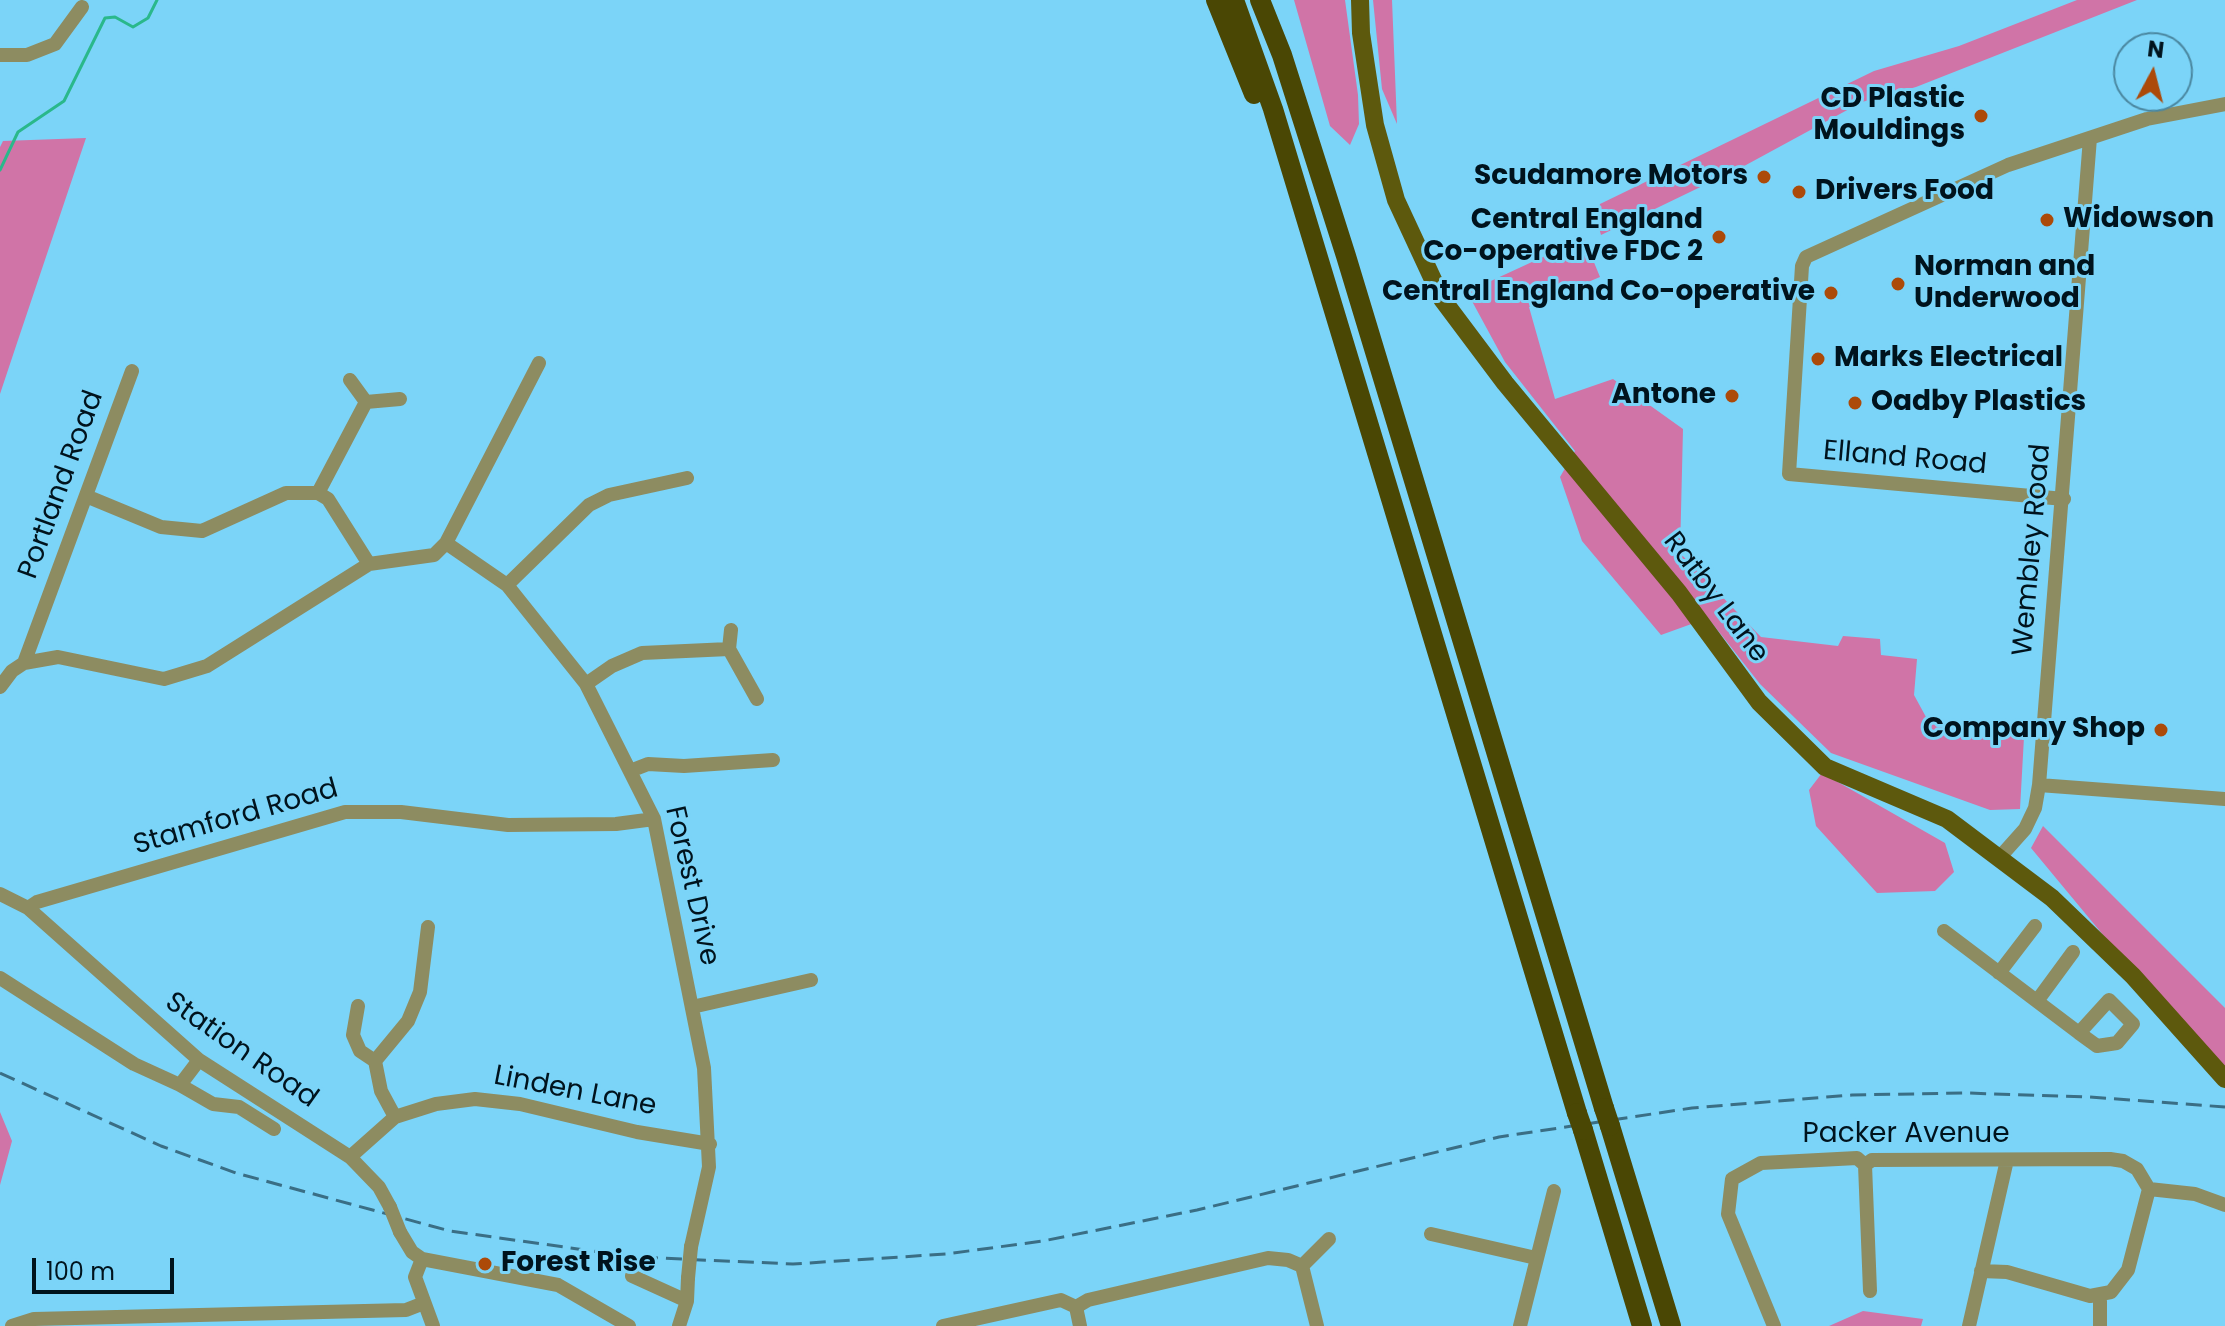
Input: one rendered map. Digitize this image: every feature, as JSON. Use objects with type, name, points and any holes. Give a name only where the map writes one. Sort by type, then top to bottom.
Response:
[{"type":"highway","points":[[1216,0],[1294,186]]},
{"type":"highway","points":[[1234,0],[1273,109],[1642,1326]]},
{"type":"highway","points":[[1260,0],[1282,55],[1346,256],[1671,1326]]},
{"type":"main road","name":"Ratby Lane","points":[[1360,0],[1361,33],[1375,125],[1396,200],[1442,299],[1505,383],[1679,593],[1759,702],[1825,767],[1947,819],[2052,898],[2133,976],[2225,1079]]},
{"type":"street","points":[[0,55],[27,55],[55,44],[82,7]]},
{"type":"street","points":[[2090,138],[2147,119],[2225,104]]},
{"type":"street","name":"Wembley Road","points":[[2000,857],[2025,829],[2035,808],[2039,785],[2064,499],[2090,138]]},
{"type":"street","name":"Elland Road","points":[[2064,499],[1789,474],[1802,266],[1806,257],[2008,165],[2090,138]]},
{"type":"street","points":[[0,687],[12,671],[24,663],[58,657],[164,679],[207,666],[369,564],[434,555],[446,543],[539,363]]},
{"type":"street","name":"Portland Road","points":[[24,663],[132,371]]},
{"type":"street","points":[[350,380],[366,402]]},
{"type":"street","points":[[366,402],[400,399]]},
{"type":"street","points":[[318,493],[366,402]]},
{"type":"street","points":[[507,585],[589,505],[609,495],[687,478]]},
{"type":"street","points":[[86,496],[161,527],[202,531],[286,493],[318,493],[328,499],[369,564]]},
{"type":"street","name":"Forest Drive","points":[[446,543],[507,585],[586,684],[654,819],[704,1068],[710,1144],[709,1167],[691,1247],[687,1301],[679,1326]]},
{"type":"street","points":[[731,630],[729,649],[757,699]]},
{"type":"street","points":[[586,684],[612,666],[642,653],[729,649]]},
{"type":"street","points":[[630,771],[648,764],[684,766],[773,760]]},
{"type":"street","points":[[2039,785],[2225,799]]},
{"type":"street","name":"Stamford Road","points":[[28,908],[37,902],[345,812],[401,812],[508,825],[616,824],[654,819]]},
{"type":"street","name":"Station Road","points":[[0,894],[28,908],[199,1060],[350,1157],[379,1187],[400,1232],[412,1252],[422,1259]]},
{"type":"street","points":[[1999,973],[2035,926]]},
{"type":"street","points":[[375,1061],[408,1021],[420,992],[428,927]]},
{"type":"street","points":[[1944,931],[2079,1033]]},
{"type":"street","points":[[2037,1001],[2073,952]]},
{"type":"street","points":[[0,978],[134,1064],[213,1104],[239,1107],[274,1129]]},
{"type":"street","points":[[692,1007],[811,980]]},
{"type":"street","points":[[358,1006],[353,1035],[360,1051],[375,1061],[381,1091],[395,1117]]},
{"type":"street","points":[[180,1085],[199,1060]]},
{"type":"street","name":"Linden Lane","points":[[350,1157],[395,1117],[436,1104],[475,1099],[520,1104],[637,1132],[710,1144]]},
{"type":"street","name":"Packer Avenue","points":[[1774,1326],[1728,1214],[1732,1179],[1761,1163],[1857,1158],[1865,1165],[1872,1160],[2123,1161],[2137,1169],[2149,1189]]},
{"type":"street","points":[[1969,1326],[2007,1160]]},
{"type":"street","points":[[1865,1165],[1870,1291]]},
{"type":"street","points":[[1981,1271],[2007,1272],[2100,1295],[2111,1292],[2124,1278],[2149,1189],[2195,1194],[2225,1205]]},
{"type":"street","points":[[1520,1326],[1554,1191]]},
{"type":"street","points":[[1431,1234],[1536,1258]]},
{"type":"street","points":[[1302,1266],[1329,1239]]},
{"type":"street","points":[[1076,1307],[1088,1300],[1268,1258],[1288,1260],[1302,1266]]},
{"type":"street","points":[[433,1326],[415,1277],[422,1259],[558,1285],[629,1326]]},
{"type":"street","points":[[1302,1266],[1317,1326]]},
{"type":"street","points":[[632,1276],[687,1301]]},
{"type":"street","points":[[2100,1295],[2100,1326]]},
{"type":"street","points":[[943,1326],[976,1323],[1061,1300],[1076,1307]]},
{"type":"street","points":[[12,1326],[34,1319],[243,1319],[406,1310],[424,1303]]},
{"type":"street","points":[[1076,1307],[1080,1326]]},
{"type":"shaded area","points":[[1294,0],[1345,0],[1359,124],[1350,145],[1330,126]]},
{"type":"shaded area","points":[[1373,0],[1392,0],[1397,124],[1382,89]]},
{"type":"shaded area","points":[[2077,0],[2137,0],[1916,87],[1862,102],[1746,165],[1601,235],[1596,217],[1600,204],[1874,71],[1959,46]]},
{"type":"shaded area","points":[[86,138],[0,394],[0,147],[3,141]]},
{"type":"shaded area","points":[[1584,238],[1600,277],[1529,307],[1555,399],[1613,379],[1683,429],[1680,553],[1761,637],[1838,646],[1843,636],[1880,639],[1881,655],[1917,659],[1914,695],[1926,717],[1977,734],[2024,737],[2020,809],[1990,810],[1831,753],[1760,684],[1708,618],[1661,635],[1582,541],[1560,477],[1575,451],[1505,362],[1467,292]]},
{"type":"shaded area","points":[[1822,773],[1945,843],[1954,872],[1935,891],[1877,893],[1816,826],[1809,790]]},
{"type":"shaded area","points":[[2043,826],[2225,1008],[2225,1082],[2031,848]]},
{"type":"shaded area","points":[[0,1112],[12,1141],[0,1185]]},
{"type":"shaded area","points":[[1863,1311],[1923,1319],[1921,1326],[1829,1326]]},
{"type":"waterway","points":[[0,170],[18,132],[64,101],[105,18],[115,17],[133,27],[148,18],[157,0]]},
{"type":"railway","points":[[0,1073],[161,1146],[236,1173],[450,1231],[635,1257],[793,1264],[946,1254],[1043,1241],[1197,1210],[1499,1137],[1692,1108],[1852,1095],[1967,1093],[2089,1097],[2225,1107]]},
{"type":"place","name":"CD Plastic Mouldings","points":[[1981,116]]},
{"type":"place","name":"Scudamore Motors","points":[[1764,177]]},
{"type":"place","name":"Drivers Food","points":[[1799,192]]},
{"type":"place","name":"Widowson","points":[[2047,220]]},
{"type":"place","name":"Central England Co-operative FDC 2","points":[[1719,237]]},
{"type":"place","name":"Norman and Underwood","points":[[1898,284]]},
{"type":"place","name":"Central England Co-operative","points":[[1831,293]]},
{"type":"place","name":"Marks Electrical","points":[[1818,359]]},
{"type":"place","name":"Antone","points":[[1732,396]]},
{"type":"place","name":"Oadby Plastics","points":[[1855,403]]},
{"type":"place","name":"Company Shop","points":[[2161,730]]},
{"type":"place","name":"Forest Rise","points":[[485,1264]]}]
